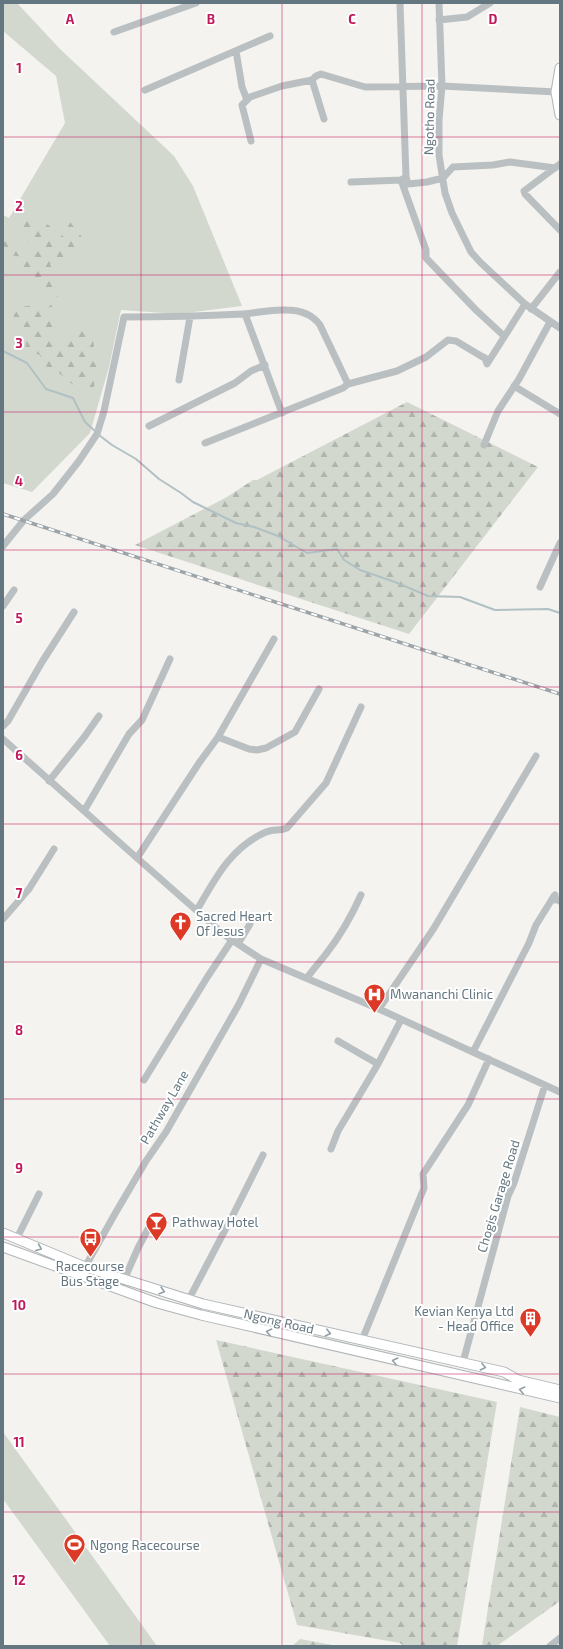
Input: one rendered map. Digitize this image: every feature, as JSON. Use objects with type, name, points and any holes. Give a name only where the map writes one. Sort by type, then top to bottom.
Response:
[{"type":"main road","points":[[560,68],[556,92],[560,115]]},
{"type":"main road","name":"Ngong Road","points":[[3,1233],[86,1267],[203,1304],[504,1372],[518,1380],[560,1390]]},
{"type":"main road","name":"Ngong Road","points":[[3,1247],[157,1303],[201,1315],[560,1398]]},
{"type":"street","points":[[114,32],[196,3]]},
{"type":"street","points":[[400,3],[402,75],[404,87],[404,178],[426,250],[426,258],[476,310],[504,336]]},
{"type":"street","name":"Ngotho Road","points":[[439,3],[442,86],[438,138],[445,193],[452,213],[471,252],[490,272],[525,304],[560,328]]},
{"type":"street","points":[[439,20],[466,17],[490,3]]},
{"type":"street","points":[[145,90],[270,36]]},
{"type":"street","points":[[236,51],[242,87],[247,100]]},
{"type":"street","points":[[251,141],[242,105],[250,97],[282,86],[312,80],[321,74],[365,87],[442,86],[556,92]]},
{"type":"street","points":[[312,80],[324,119]]},
{"type":"street","points":[[404,178],[408,184],[427,182],[443,178],[454,167],[493,165],[510,162],[558,166]]},
{"type":"street","points":[[558,166],[524,191],[525,194],[560,230]]},
{"type":"street","points":[[351,182],[404,178]]},
{"type":"street","points":[[532,309],[560,272]]},
{"type":"street","points":[[205,443],[282,413],[342,388],[348,384],[397,371],[426,357],[448,340],[456,341],[482,356],[487,364],[525,304]]},
{"type":"street","points":[[3,546],[24,520],[53,494],[97,434],[104,411],[123,317],[245,314],[286,310],[304,313],[314,317],[320,325],[348,384]]},
{"type":"street","points":[[245,314],[282,413]]},
{"type":"street","points":[[179,380],[190,316]]},
{"type":"street","points":[[484,445],[498,411],[514,386],[550,322]]},
{"type":"street","points":[[149,426],[235,383],[251,372],[265,366]]},
{"type":"street","points":[[514,386],[560,414]]},
{"type":"street","points":[[540,587],[560,543]]},
{"type":"street","points":[[3,606],[14,590]]},
{"type":"street","points":[[3,726],[8,721],[42,662],[74,612]]},
{"type":"street","points":[[137,858],[199,763],[218,737],[274,639]]},
{"type":"street","points":[[84,811],[129,734],[142,720],[170,659]]},
{"type":"street","points":[[218,737],[249,749],[257,750],[266,748],[295,732],[319,688]]},
{"type":"street","points":[[197,910],[222,868],[233,854],[264,833],[272,830],[287,828],[320,791],[329,778],[361,707]]},
{"type":"street","points":[[49,780],[86,736],[99,716]]},
{"type":"street","points":[[4,743],[49,780],[235,942],[261,959],[380,1009],[560,1092]]},
{"type":"street","points":[[380,1009],[434,928],[536,756]]},
{"type":"street","points":[[3,920],[29,889],[54,849]]},
{"type":"street","points":[[308,978],[315,966],[331,947],[356,908],[361,895]]},
{"type":"street","points":[[473,1052],[529,943],[536,925],[554,896],[554,900],[556,898],[560,901]]},
{"type":"street","points":[[144,1080],[208,976],[250,924]]},
{"type":"street","name":"Pathway Lane","points":[[86,1267],[116,1212],[146,1161],[166,1132],[239,1004],[261,959]]},
{"type":"street","points":[[330,1149],[338,1131],[378,1064],[401,1020]]},
{"type":"street","points":[[338,1041],[378,1064]]},
{"type":"street","points":[[362,1340],[424,1188],[423,1174],[468,1105],[489,1059]]},
{"type":"street","name":"Chogis Garage Road","points":[[462,1362],[508,1196],[514,1184],[545,1085]]},
{"type":"street","points":[[189,1299],[263,1154]]},
{"type":"street","points":[[17,1238],[39,1194]]},
{"type":"street","points":[[124,1280],[148,1229]]},
{"type":"street","points":[[550,1646],[560,1638]]},
{"type":"green space","points":[[3,3],[17,3],[60,49],[174,156],[193,186],[242,306],[178,314],[121,310],[109,367],[90,433],[32,492],[3,483],[3,215],[9,218],[65,123],[56,76],[3,31]]},
{"type":"green space","points":[[41,219],[52,228],[52,241],[63,235],[70,222],[92,250],[70,253],[68,262],[56,261],[50,264],[62,286],[48,290],[42,280],[23,271],[25,257],[7,255],[3,247],[3,233],[12,249],[29,254],[31,246],[18,232],[26,220],[37,229]]},
{"type":"green space","points":[[56,295],[65,303],[51,315],[55,322],[55,338],[62,340],[67,328],[73,333],[83,325],[93,337],[94,348],[104,362],[95,379],[93,395],[77,388],[53,368],[43,366],[40,355],[25,350],[27,336],[11,327],[14,315],[20,307],[35,305],[45,310],[52,304]]},
{"type":"green space","points":[[407,402],[538,467],[409,634],[135,545],[227,497],[253,480],[257,480]]},
{"type":"green space","points":[[216,1340],[497,1402],[457,1646],[404,1646],[400,1643],[297,1625]]},
{"type":"green space","points":[[520,1407],[560,1417],[560,1601],[497,1646],[482,1646]]},
{"type":"green space","name":"Ngong Racecourse","points":[[3,1432],[157,1646],[110,1646],[3,1499]]},
{"type":"green space","points":[[300,1639],[338,1646],[292,1646]]},
{"type":"waterway","points":[[3,351],[27,363],[46,389],[73,398],[85,422],[96,432]]},
{"type":"waterway","points":[[99,435],[112,445],[136,459],[159,479],[193,502],[236,523],[254,527],[278,536],[307,553],[337,549],[344,560],[360,570],[395,582],[428,596],[460,597],[495,610],[548,609],[560,613]]},
{"type":"railway","points":[[3,514],[560,694]]},
{"type":"place","name":"Sacred Heart Of Jesus","points":[[180,942]]},
{"type":"place","name":"Mwananchi Clinic","points":[[375,1014]]},
{"type":"place","name":"Pathway Hotel","points":[[156,1242]]},
{"type":"place","name":"Racecourse Bus Stage","points":[[90,1258]]},
{"type":"place","name":"Kevian Kenya Ltd - Head Office","points":[[530,1338]]},
{"type":"place","name":"Ngong Racecourse","points":[[75,1564]]}]
